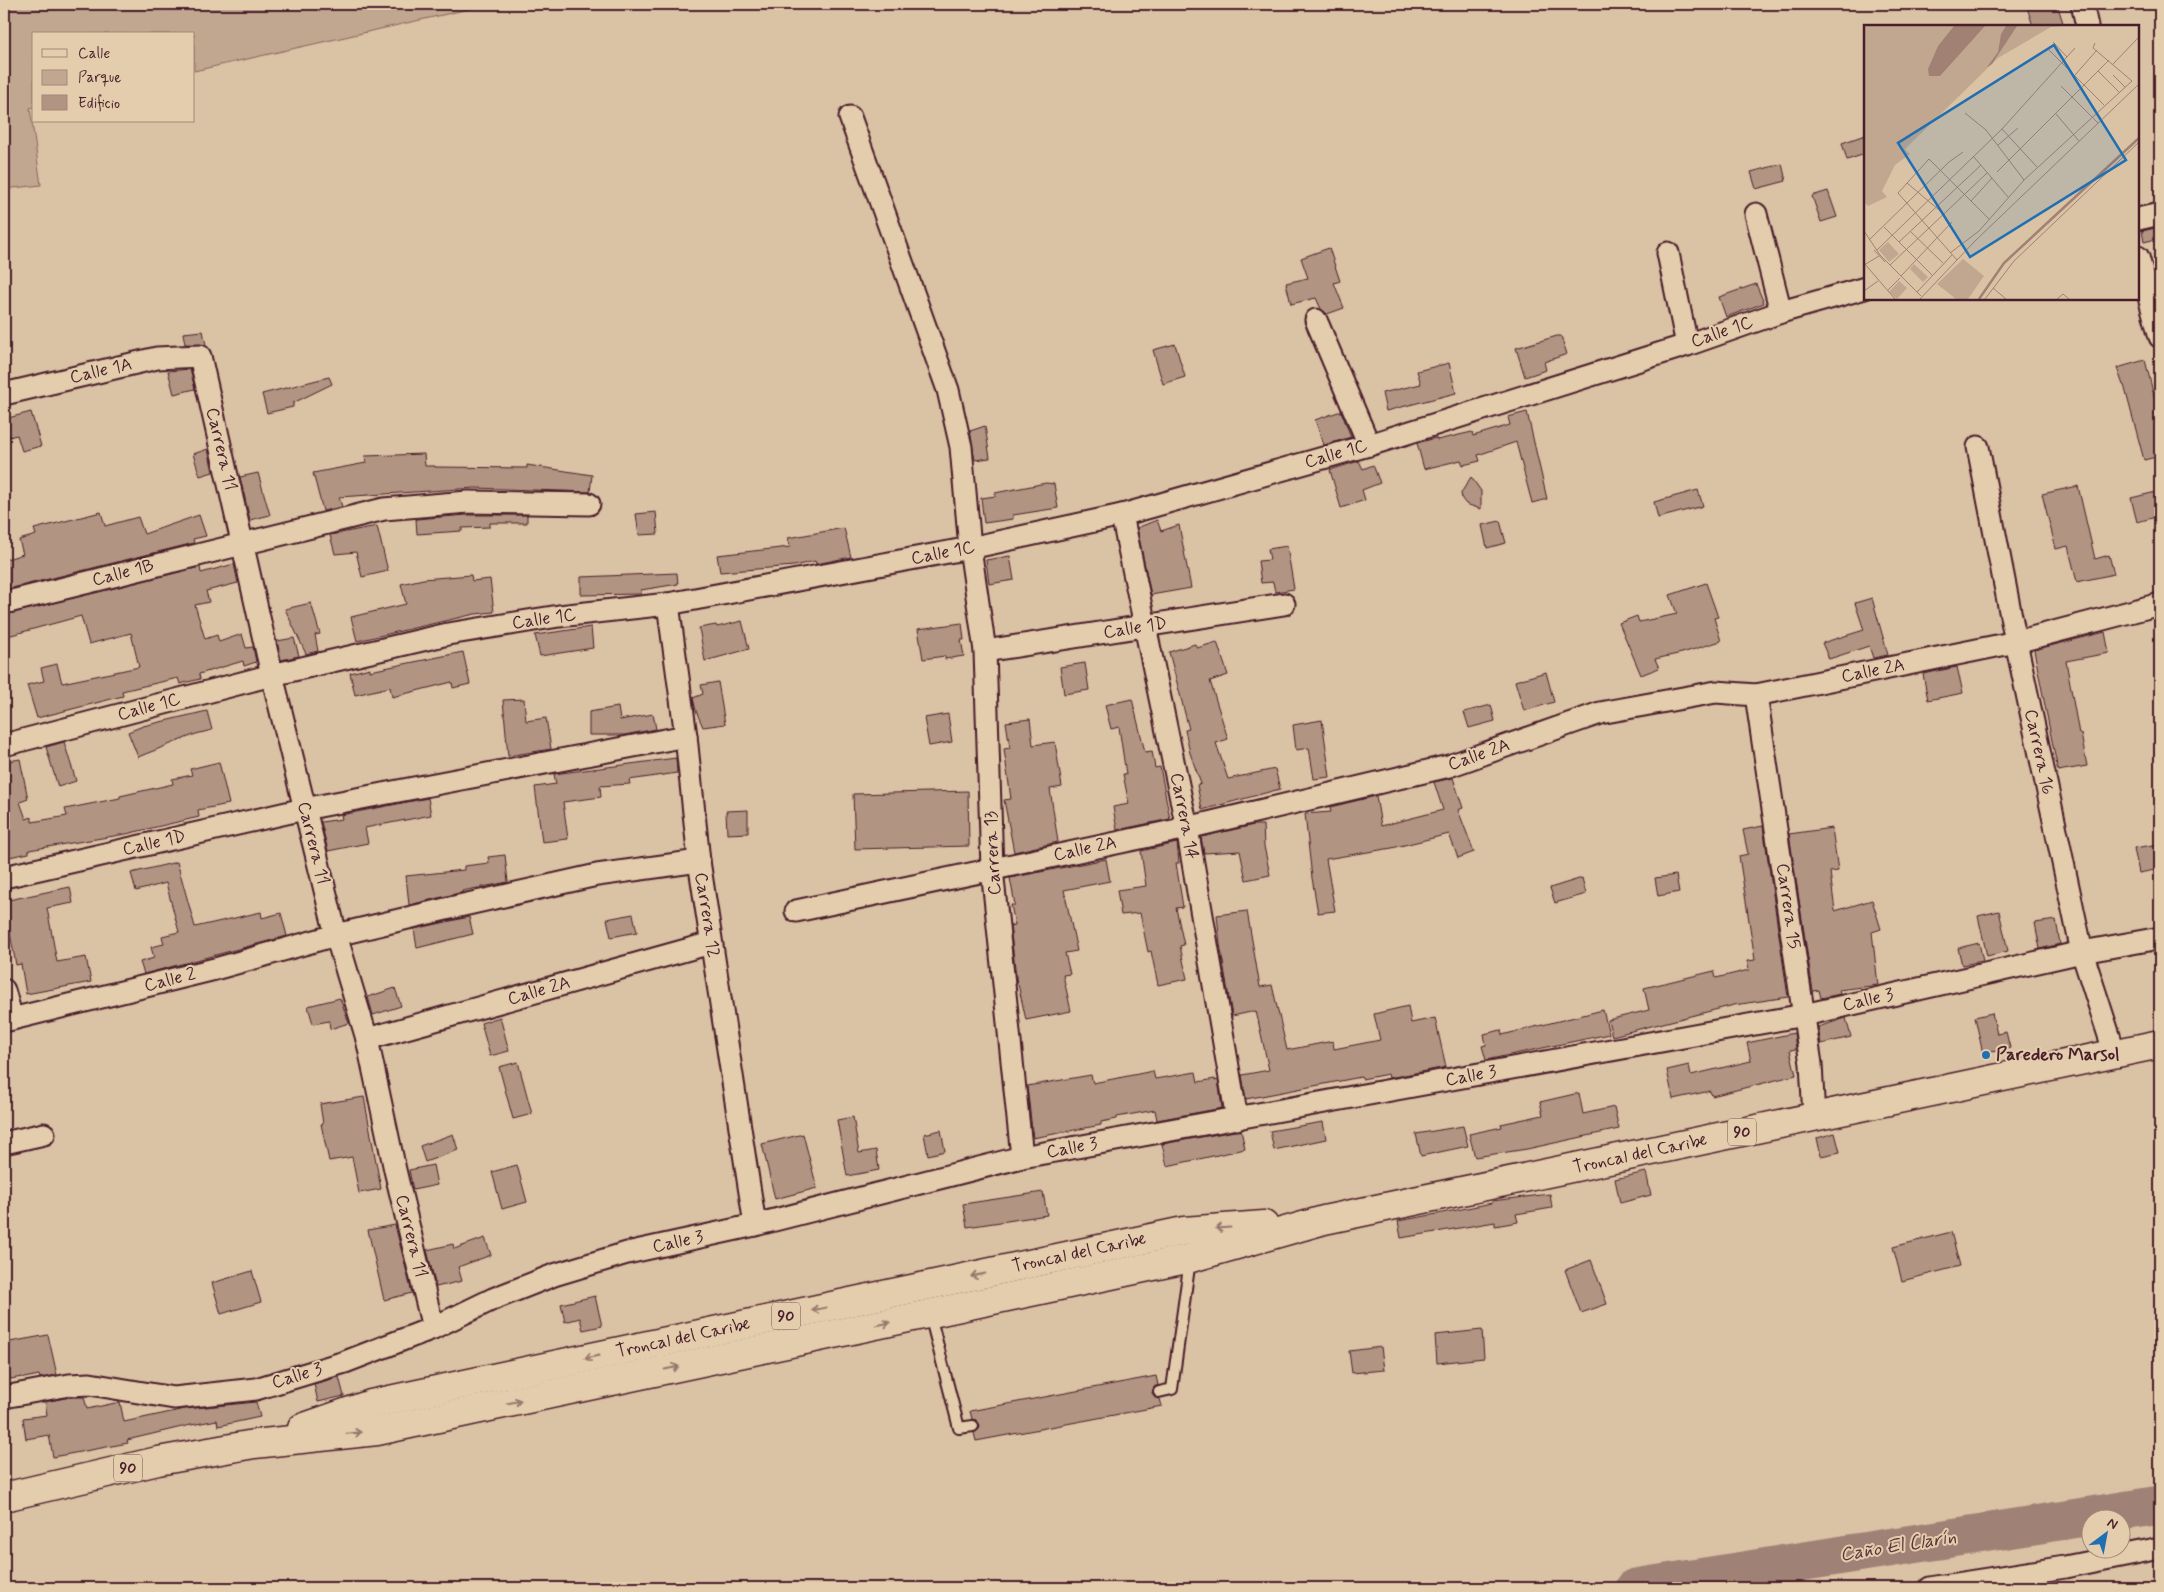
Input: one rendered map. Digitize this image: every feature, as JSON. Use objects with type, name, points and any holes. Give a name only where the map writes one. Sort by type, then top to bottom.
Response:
[{"type":"highway","name":"Troncal del Caribe","points":[[4,1497],[158,1461],[254,1444],[377,1431],[1191,1258],[1324,1220],[2160,1044]]},
{"type":"highway","name":"Troncal del Caribe","points":[[254,1444],[371,1404],[1174,1233],[1324,1220]]},
{"type":"street","points":[[2082,4],[2087,25]]},
{"type":"street","name":"Carrera 13","points":[[850,117],[953,406],[961,447],[970,548],[985,651],[992,870],[1022,1157]]},
{"type":"street","points":[[1756,214],[1781,312]]},
{"type":"street","points":[[2139,219],[2160,214]]},
{"type":"street","points":[[1668,253],[1687,344]]},
{"type":"street","points":[[2139,261],[2160,337]]},
{"type":"street","name":"Calle 1C","points":[[4,745],[272,674],[448,634],[559,616],[668,604],[970,548],[1122,515],[1369,445],[1687,344],[1781,312],[1864,288]]},
{"type":"street","points":[[1316,320],[1369,445]]},
{"type":"street","name":"Calle 1A","points":[[4,394],[157,358],[200,356]]},
{"type":"street","name":"Carrera 11","points":[[200,356],[304,809],[336,935],[367,1039],[395,1170],[433,1328]]},
{"type":"street","name":"Carrera 16","points":[[1978,447],[2016,642],[2082,952],[2115,1054]]},
{"type":"street","name":"Calle 1B","points":[[4,603],[384,509],[468,502],[589,504]]},
{"type":"street","name":"Carrera 14","points":[[1122,515],[1187,828],[1237,1118]]},
{"type":"street","name":"Carrera 12","points":[[668,604],[686,736],[698,861],[756,1225]]},
{"type":"street","name":"Calle 1D","points":[[985,651],[1284,604]]},
{"type":"street","name":"Calle 2A","points":[[796,911],[1187,828],[1448,766],[1600,713],[1716,692],[1756,695],[2016,642],[2160,604]]},
{"type":"street","name":"Carrera 15","points":[[1756,695],[1811,1064],[1814,1117]]},
{"type":"street","name":"Calle 1D","points":[[4,877],[304,809],[686,736]]},
{"type":"street","name":"Calle 2","points":[[8,1020],[215,969],[336,935],[597,874],[698,861]]},
{"type":"street","name":"Calle 3","points":[[4,1397],[69,1385],[90,1384],[174,1398],[256,1388],[345,1362],[433,1328],[493,1299],[554,1275],[628,1253],[756,1225],[1022,1157],[1804,1014],[2082,952],[2160,938]]},
{"type":"street","name":"Calle 2A","points":[[367,1039],[711,942]]},
{"type":"street","points":[[4,990],[8,1020]]},
{"type":"street","points":[[4,1143],[44,1134]]},
{"type":"street","points":[[1930,1588],[2065,1567],[2160,1548]]},
{"type":"lane","points":[[1159,1392],[1172,1389],[1191,1258]]},
{"type":"lane","points":[[930,1314],[959,1428],[973,1426]]},
{"type":"green space","points":[[4,4],[491,4],[195,71],[195,32],[32,32],[32,108],[30,108],[41,185],[4,189]]},
{"type":"building","points":[[2026,4],[2057,4],[2064,25],[2033,25]]},
{"type":"building","points":[[1864,135],[1864,154],[1847,160],[1842,143]]},
{"type":"building","points":[[1782,164],[1786,181],[1756,189],[1751,172]]},
{"type":"building","points":[[1828,191],[1837,217],[1821,222],[1812,196]]},
{"type":"building","points":[[2160,227],[2160,238],[2144,242],[2142,231]]},
{"type":"building","points":[[1329,248],[1340,281],[1334,283],[1344,308],[1327,314],[1321,309],[1316,298],[1291,304],[1286,283],[1308,278],[1301,258]]},
{"type":"building","points":[[1756,284],[1764,303],[1726,317],[1719,297]]},
{"type":"building","points":[[203,331],[206,345],[185,344],[183,333]]},
{"type":"building","points":[[1561,336],[1567,354],[1544,362],[1546,370],[1525,377],[1516,348]]},
{"type":"building","points":[[1175,344],[1185,377],[1163,384],[1153,350]]},
{"type":"building","points":[[2145,360],[2160,420],[2160,456],[2144,460],[2124,385],[2117,368]]},
{"type":"building","points":[[1449,363],[1456,393],[1386,411],[1382,393],[1421,384],[1417,371]]},
{"type":"building","points":[[190,369],[195,389],[174,394],[168,371]]},
{"type":"building","points":[[329,377],[332,384],[293,403],[293,407],[267,413],[262,394]]},
{"type":"building","points":[[1341,411],[1351,437],[1324,445],[1315,420]]},
{"type":"building","points":[[31,412],[41,446],[22,451],[17,435],[4,438],[4,419]]},
{"type":"building","points":[[1527,412],[1547,499],[1532,503],[1516,442],[1478,455],[1480,461],[1463,465],[1461,460],[1424,469],[1417,443],[1472,432],[1473,436],[1510,425],[1508,417]]},
{"type":"building","points":[[985,426],[990,458],[975,460],[970,431]]},
{"type":"building","points":[[208,449],[213,472],[200,476],[193,454]]},
{"type":"building","points":[[424,454],[425,466],[527,468],[527,465],[592,475],[590,492],[475,488],[339,497],[342,507],[323,511],[313,473],[366,463],[365,456]]},
{"type":"building","points":[[1359,461],[1363,469],[1373,465],[1380,483],[1362,490],[1365,500],[1341,508],[1330,470]]},
{"type":"building","points":[[258,473],[270,515],[250,520],[240,477]]},
{"type":"building","points":[[1471,477],[1481,491],[1481,509],[1466,504],[1462,499],[1461,493]]},
{"type":"building","points":[[1046,483],[1054,484],[1058,508],[1013,515],[1013,519],[984,523],[981,498],[996,496],[995,493]]},
{"type":"building","points":[[2078,486],[2095,559],[2109,555],[2114,574],[2077,582],[2068,546],[2056,549],[2042,494]]},
{"type":"building","points":[[1698,490],[1703,506],[1658,518],[1654,502]]},
{"type":"building","points":[[2160,491],[2160,516],[2137,522],[2131,498]]},
{"type":"building","points":[[101,512],[105,526],[138,517],[144,534],[199,515],[206,536],[193,539],[194,543],[4,590],[4,560],[23,554],[19,540],[36,535],[34,529]]},
{"type":"building","points":[[656,512],[658,534],[639,535],[636,514]]},
{"type":"building","points":[[468,515],[527,515],[527,523],[490,523],[490,527],[462,528],[462,531],[417,534],[416,519]]},
{"type":"building","points":[[1157,520],[1161,531],[1179,525],[1191,588],[1151,595],[1137,528]]},
{"type":"building","points":[[1500,521],[1506,543],[1487,548],[1482,525]]},
{"type":"building","points":[[377,526],[388,571],[362,577],[356,552],[335,554],[330,535]]},
{"type":"building","points":[[844,528],[851,557],[816,564],[815,561],[794,566],[720,572],[717,555],[790,547],[788,538]]},
{"type":"building","points":[[1287,546],[1294,589],[1275,592],[1273,582],[1261,583],[1258,561],[1270,560],[1268,549]]},
{"type":"building","points":[[1010,556],[1014,580],[989,584],[986,560]]},
{"type":"building","points":[[234,564],[238,583],[206,591],[209,602],[195,605],[205,639],[217,635],[219,642],[242,634],[246,648],[253,647],[256,662],[244,666],[243,661],[199,674],[200,679],[180,684],[178,678],[122,691],[123,696],[37,718],[27,685],[44,681],[41,668],[57,664],[62,683],[139,667],[131,633],[89,644],[81,616],[4,637],[4,615],[200,567],[201,573]]},
{"type":"building","points":[[677,573],[678,584],[641,590],[641,594],[581,595],[581,577]]},
{"type":"building","points":[[471,575],[472,581],[490,579],[494,612],[475,614],[357,641],[351,617],[406,604],[401,584],[423,579]]},
{"type":"building","points":[[1706,583],[1718,617],[1714,618],[1721,641],[1655,659],[1659,668],[1641,675],[1619,623],[1637,616],[1639,622],[1677,614],[1670,595]]},
{"type":"building","points":[[1872,598],[1888,655],[1873,658],[1869,646],[1829,659],[1822,643],[1864,630],[1855,603]]},
{"type":"building","points":[[311,603],[320,634],[315,635],[318,651],[306,654],[285,609]]},
{"type":"building","points":[[742,621],[749,649],[705,661],[699,628],[716,625],[717,627]]},
{"type":"building","points":[[962,623],[964,640],[961,640],[964,656],[945,659],[945,656],[923,659],[918,629]]},
{"type":"building","points":[[591,627],[593,648],[540,656],[535,635]]},
{"type":"building","points":[[2105,632],[2109,653],[2066,661],[2079,734],[2081,734],[2087,766],[2058,771],[2034,650]]},
{"type":"building","points":[[294,638],[299,656],[281,660],[277,641]]},
{"type":"building","points":[[1217,642],[1228,675],[1210,681],[1228,739],[1216,743],[1228,779],[1275,769],[1280,789],[1202,810],[1197,785],[1201,784],[1190,753],[1185,730],[1189,729],[1169,652],[1195,644],[1197,648]]},
{"type":"building","points":[[463,652],[470,684],[453,688],[452,682],[392,697],[390,687],[355,695],[350,673],[370,668],[370,671]]},
{"type":"building","points":[[1085,663],[1089,690],[1064,694],[1060,667]]},
{"type":"building","points":[[1957,667],[1963,693],[1928,700],[1923,674]]},
{"type":"building","points":[[1546,672],[1554,702],[1524,711],[1515,681]]},
{"type":"building","points":[[718,682],[725,724],[703,727],[693,698],[703,694],[701,685]]},
{"type":"building","points":[[524,699],[526,721],[546,718],[551,749],[508,756],[503,700]]},
{"type":"building","points":[[1132,699],[1145,752],[1152,751],[1155,768],[1160,767],[1170,819],[1117,830],[1113,807],[1129,804],[1123,774],[1126,774],[1119,727],[1111,729],[1105,705]]},
{"type":"building","points":[[1491,705],[1495,721],[1469,728],[1464,712]]},
{"type":"building","points":[[618,707],[620,720],[653,714],[656,729],[624,735],[589,735],[589,712]]},
{"type":"building","points":[[207,711],[212,730],[196,734],[138,757],[128,732],[143,726]]},
{"type":"building","points":[[948,714],[952,742],[929,746],[924,718]]},
{"type":"building","points":[[1030,719],[1033,745],[1055,742],[1062,787],[1050,789],[1058,842],[1014,852],[1004,800],[1011,799],[1004,749],[1010,748],[1006,722]]},
{"type":"building","points":[[1322,720],[1330,777],[1314,779],[1309,748],[1296,750],[1293,725]]},
{"type":"building","points":[[64,742],[76,781],[58,787],[46,747]]},
{"type":"building","points":[[676,758],[677,773],[629,780],[630,784],[600,786],[601,797],[563,802],[568,839],[542,842],[535,787],[556,784],[554,774]]},
{"type":"building","points":[[20,759],[28,799],[20,802],[26,819],[32,817],[32,822],[67,816],[65,809],[120,798],[120,796],[173,784],[172,779],[192,775],[190,769],[219,762],[229,804],[198,810],[199,817],[126,834],[29,850],[29,853],[4,858],[4,840],[10,839],[4,808],[4,762]]},
{"type":"building","points":[[1453,778],[1463,808],[1458,810],[1474,852],[1458,858],[1449,834],[1392,848],[1326,859],[1335,911],[1318,913],[1305,814],[1331,812],[1330,807],[1376,796],[1381,826],[1443,810],[1434,782]]},
{"type":"building","points":[[968,791],[969,846],[855,849],[853,794]]},
{"type":"building","points":[[428,798],[431,815],[365,828],[368,843],[328,851],[321,822],[342,819],[341,815]]},
{"type":"building","points":[[748,810],[748,833],[727,834],[726,811]]},
{"type":"building","points":[[1254,825],[1263,825],[1264,846],[1270,875],[1246,880],[1240,851],[1204,853],[1201,837]]},
{"type":"building","points":[[1763,826],[1788,997],[1734,1005],[1612,1036],[1608,1020],[1649,1010],[1644,988],[1714,971],[1716,978],[1749,970],[1747,961],[1755,960],[1739,856],[1748,854],[1743,830]]},
{"type":"building","points":[[1832,828],[1838,871],[1830,872],[1835,911],[1872,900],[1881,929],[1872,932],[1878,985],[1839,990],[1840,994],[1821,998],[1819,990],[1813,991],[1789,834]]},
{"type":"building","points":[[1177,843],[1179,863],[1176,863],[1183,907],[1176,908],[1184,945],[1180,946],[1187,979],[1158,985],[1151,951],[1148,952],[1140,913],[1121,915],[1117,890],[1146,886],[1141,851]]},
{"type":"building","points":[[2160,844],[2160,869],[2139,873],[2134,848]]},
{"type":"building","points":[[505,855],[508,882],[462,891],[409,905],[406,876],[464,870],[464,866],[489,863],[488,857]]},
{"type":"building","points":[[1106,859],[1110,881],[1064,890],[1077,951],[1065,953],[1070,974],[1063,975],[1071,1011],[1026,1020],[1017,985],[1010,926],[1015,925],[1011,905],[1015,905],[1010,878]]},
{"type":"building","points":[[177,862],[195,927],[261,912],[262,918],[281,913],[287,936],[144,974],[140,962],[154,958],[151,947],[164,944],[162,936],[179,932],[166,883],[136,891],[131,873]]},
{"type":"building","points":[[1676,875],[1679,892],[1658,896],[1655,878]]},
{"type":"building","points":[[1582,878],[1586,894],[1555,903],[1550,888]]},
{"type":"building","points":[[70,887],[73,903],[47,908],[57,962],[86,957],[91,982],[26,994],[21,964],[16,965],[10,933],[4,934],[4,901]]},
{"type":"building","points":[[1247,911],[1260,987],[1272,985],[1287,1050],[1333,1041],[1334,1049],[1380,1040],[1374,1014],[1408,1006],[1411,1023],[1435,1018],[1446,1067],[1389,1078],[1388,1074],[1362,1079],[1361,1077],[1246,1099],[1242,1075],[1269,1070],[1256,1011],[1232,1016],[1217,915]]},
{"type":"building","points":[[1999,911],[2008,951],[1987,956],[1978,916]]},
{"type":"building","points":[[633,914],[637,932],[611,937],[607,919]]},
{"type":"building","points":[[469,917],[473,934],[417,948],[414,929]]},
{"type":"building","points":[[2056,920],[2060,944],[2040,949],[2035,923]]},
{"type":"building","points":[[1979,943],[1983,961],[1962,965],[1958,948]]},
{"type":"building","points":[[395,988],[401,1006],[373,1015],[368,997]]},
{"type":"building","points":[[340,998],[349,1023],[330,1029],[329,1021],[313,1024],[308,1006]]},
{"type":"building","points":[[1603,1010],[1609,1034],[1486,1060],[1482,1046],[1486,1045],[1484,1034],[1501,1030],[1502,1035]]},
{"type":"building","points":[[1992,1013],[1997,1034],[2006,1032],[2010,1048],[1983,1054],[1975,1017]]},
{"type":"building","points":[[500,1017],[509,1051],[490,1056],[481,1023]]},
{"type":"building","points":[[1846,1018],[1851,1037],[1821,1044],[1818,1027]]},
{"type":"building","points":[[1794,1033],[1796,1049],[1790,1050],[1796,1075],[1712,1096],[1710,1091],[1673,1099],[1667,1070],[1689,1065],[1691,1075],[1751,1061],[1747,1043]]},
{"type":"building","points":[[518,1062],[532,1114],[513,1119],[499,1067]]},
{"type":"building","points":[[1153,1071],[1155,1079],[1196,1072],[1198,1082],[1218,1080],[1222,1108],[1157,1120],[1155,1110],[1117,1117],[1117,1119],[1101,1122],[1101,1125],[1033,1138],[1027,1086],[1091,1075],[1093,1083]]},
{"type":"building","points":[[1579,1093],[1583,1114],[1614,1107],[1619,1129],[1527,1149],[1475,1157],[1469,1134],[1502,1127],[1501,1124],[1543,1115],[1540,1102]]},
{"type":"building","points":[[364,1097],[381,1189],[359,1193],[352,1157],[329,1161],[321,1124],[323,1124],[320,1104]]},
{"type":"building","points":[[853,1117],[859,1153],[876,1150],[879,1170],[847,1176],[837,1120]]},
{"type":"building","points":[[1323,1122],[1326,1139],[1274,1150],[1270,1131]]},
{"type":"building","points":[[1463,1126],[1468,1146],[1421,1156],[1416,1134]]},
{"type":"building","points":[[941,1130],[945,1151],[928,1155],[924,1134]]},
{"type":"building","points":[[1241,1130],[1245,1149],[1167,1166],[1162,1144]]},
{"type":"building","points":[[1835,1133],[1840,1152],[1821,1156],[1817,1138]]},
{"type":"building","points":[[453,1134],[458,1150],[425,1162],[420,1146]]},
{"type":"building","points":[[803,1134],[817,1188],[775,1199],[762,1144]]},
{"type":"building","points":[[433,1165],[437,1185],[413,1190],[409,1170]]},
{"type":"building","points":[[517,1165],[527,1202],[502,1209],[492,1172]]},
{"type":"building","points":[[1646,1172],[1651,1195],[1620,1203],[1615,1179]]},
{"type":"building","points":[[1043,1192],[1047,1215],[967,1227],[963,1204]]},
{"type":"building","points":[[1550,1194],[1552,1208],[1516,1214],[1518,1222],[1495,1226],[1495,1222],[1401,1238],[1398,1221],[1492,1203],[1492,1201]]},
{"type":"building","points":[[395,1225],[412,1293],[384,1300],[368,1230]]},
{"type":"building","points":[[1951,1232],[1960,1266],[1902,1281],[1893,1247]]},
{"type":"building","points":[[485,1238],[491,1255],[458,1267],[462,1281],[436,1287],[427,1250],[453,1244],[454,1249]]},
{"type":"building","points":[[1591,1260],[1607,1304],[1581,1313],[1565,1270]]},
{"type":"building","points":[[252,1271],[261,1302],[221,1314],[212,1283]]},
{"type":"building","points":[[595,1296],[602,1326],[583,1330],[580,1318],[565,1322],[561,1304]]},
{"type":"building","points":[[1482,1330],[1484,1358],[1437,1363],[1435,1335]]},
{"type":"building","points":[[48,1335],[57,1375],[40,1378],[39,1375],[4,1380],[4,1343]]},
{"type":"building","points":[[1381,1347],[1384,1370],[1352,1373],[1349,1351]]},
{"type":"building","points":[[1156,1376],[1158,1385],[1154,1387],[1152,1393],[1154,1397],[1160,1399],[1162,1406],[976,1441],[974,1433],[979,1429],[980,1425],[976,1420],[972,1419],[970,1411]]},
{"type":"building","points":[[339,1377],[344,1396],[318,1402],[314,1384]]},
{"type":"building","points":[[70,1397],[84,1397],[87,1409],[120,1402],[124,1422],[185,1409],[256,1402],[260,1417],[218,1426],[217,1420],[127,1440],[128,1443],[53,1457],[49,1435],[26,1439],[23,1418],[47,1415],[45,1402]]},
{"type":"waterway","name":"Caño El Clarín","points":[[1635,1588],[2160,1505]]},
{"type":"place","name":"Paredero Marsol","points":[[1986,1055]]}]
